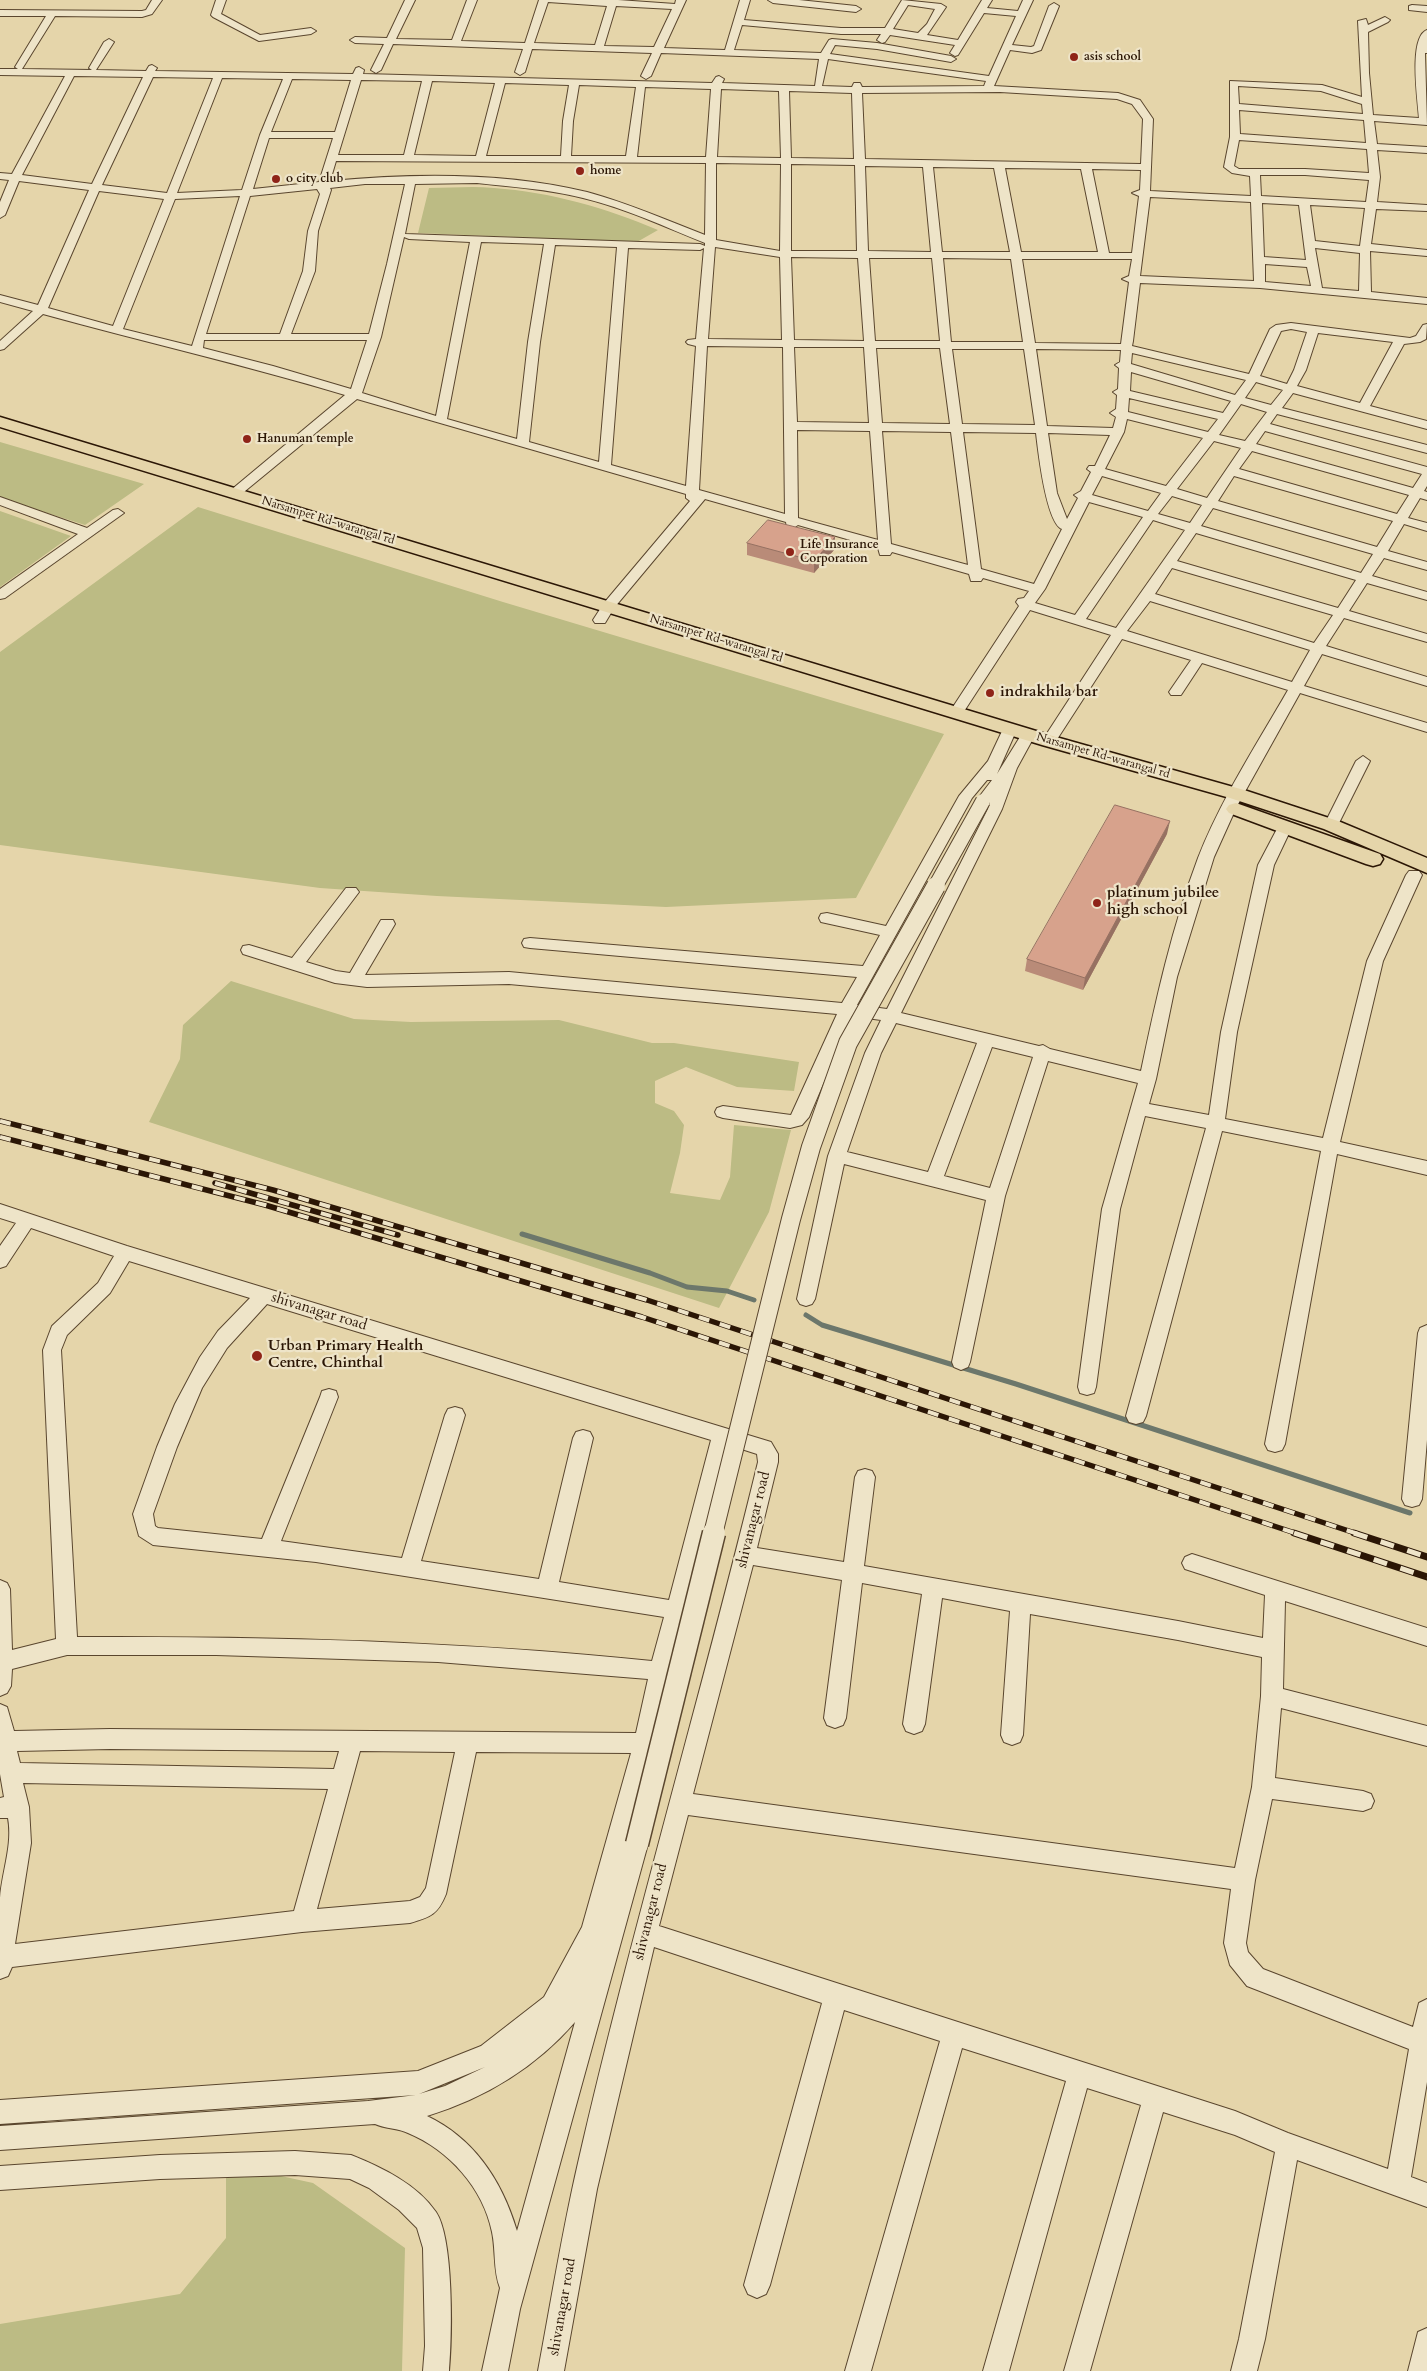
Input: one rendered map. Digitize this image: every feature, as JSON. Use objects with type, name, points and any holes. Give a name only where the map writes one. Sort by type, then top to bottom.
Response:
[{"type":"main road","name":"Narsampet Rd-warangal rd","points":[[0,422],[235,493],[604,613],[953,711],[1006,735]]},
{"type":"main road","name":"Narsampet Rd-warangal rd","points":[[0,436],[604,613],[1025,740],[1200,796],[1233,800],[1285,827],[1423,874]]},
{"type":"main road","name":"Narsampet Rd-warangal rd","points":[[1025,740],[1049,741],[1233,800],[1331,825],[1423,874]]},
{"type":"street","points":[[0,13],[142,14],[149,12],[157,0]]},
{"type":"street","points":[[221,0],[216,15],[259,38],[311,31]]},
{"type":"street","points":[[336,158],[338,135],[365,73],[390,41],[410,0]]},
{"type":"street","points":[[455,44],[472,0]]},
{"type":"street","points":[[520,72],[544,0]]},
{"type":"street","points":[[549,0],[679,4],[644,81],[635,160]]},
{"type":"street","points":[[729,52],[745,0]]},
{"type":"street","points":[[773,0],[856,10]]},
{"type":"street","points":[[947,72],[951,58],[987,0]]},
{"type":"street","points":[[989,85],[1028,0]]},
{"type":"street","points":[[877,46],[906,1],[941,7],[931,25],[920,37]]},
{"type":"street","points":[[599,47],[612,2]]},
{"type":"street","points":[[1007,47],[1032,50],[1038,48],[1054,6]]},
{"type":"street","points":[[1412,8],[1427,9]]},
{"type":"street","points":[[982,10],[1022,14]]},
{"type":"street","points":[[20,67],[52,14]]},
{"type":"street","points":[[1365,295],[1365,248],[1375,177],[1362,26],[1385,20]]},
{"type":"street","points":[[739,22],[842,31],[854,29],[888,31],[962,43]]},
{"type":"street","points":[[1234,107],[1426,121],[1424,49],[1427,32]]},
{"type":"street","points":[[355,40],[824,56],[947,72],[1000,89],[1125,97],[1136,102],[1148,119],[1141,168],[1141,193],[1124,344],[1122,392],[1116,432],[1031,595],[953,711]]},
{"type":"street","points":[[94,68],[109,42]]},
{"type":"street","points":[[819,84],[824,56],[832,42],[877,46],[951,58]]},
{"type":"street","points":[[2,70],[20,67],[94,68],[220,74],[293,75],[365,73],[431,78],[714,82],[780,86],[989,85]]},
{"type":"street","points":[[2,70],[74,73],[154,71],[520,72],[644,81]]},
{"type":"street","points":[[0,82],[2,70]]},
{"type":"street","points":[[0,359],[43,314],[154,71]]},
{"type":"street","points":[[0,215],[74,73]]},
{"type":"street","points":[[284,337],[309,271],[313,231],[365,73]]},
{"type":"street","points":[[117,331],[173,197],[220,74]]},
{"type":"street","points":[[197,350],[199,337],[251,195],[269,135],[293,75]]},
{"type":"street","points":[[411,159],[431,78]]},
{"type":"street","points":[[484,160],[503,79]]},
{"type":"street","points":[[562,159],[572,81]]},
{"type":"street","points":[[604,613],[691,494],[697,340],[714,82]]},
{"type":"street","points":[[1368,102],[1322,88],[1238,82],[1232,85],[1235,137],[1230,168],[1255,172],[1332,172],[1375,177]]},
{"type":"street","points":[[780,86],[819,84],[854,87]]},
{"type":"street","points":[[780,86],[784,209],[782,256],[784,340],[791,426],[792,522]]},
{"type":"street","points":[[854,87],[861,256],[884,548]]},
{"type":"street","points":[[269,135],[338,135]]},
{"type":"street","points":[[1235,137],[1427,150]]},
{"type":"street","points":[[336,158],[562,159],[782,164],[1141,168]]},
{"type":"street","points":[[930,166],[975,574]]},
{"type":"street","points":[[1001,166],[1020,257],[1033,342],[1051,493],[1063,526]]},
{"type":"street","points":[[1082,167],[1099,255]]},
{"type":"street","points":[[1255,172],[1258,200],[1260,285]]},
{"type":"street","points":[[0,176],[18,181],[98,191],[173,197],[251,195],[368,183],[475,184],[534,190],[580,199],[629,214],[704,244],[734,253],[782,256],[1133,258]]},
{"type":"street","points":[[326,188],[365,181],[477,180],[537,186],[585,195],[636,211],[704,244]]},
{"type":"street","points":[[0,182],[18,181]]},
{"type":"street","points":[[235,493],[354,398],[382,338],[409,236],[415,184]]},
{"type":"street","points":[[354,398],[376,337],[415,184]]},
{"type":"street","points":[[1141,193],[1427,208]]},
{"type":"street","points":[[1304,202],[1311,264],[1317,290]]},
{"type":"street","points":[[409,236],[623,245],[704,244]]},
{"type":"street","points":[[441,421],[476,240]]},
{"type":"street","points":[[523,444],[534,342],[550,242]]},
{"type":"street","points":[[1310,244],[1427,253]]},
{"type":"street","points":[[605,467],[623,245]]},
{"type":"street","points":[[1020,257],[1099,255],[1133,258]]},
{"type":"street","points":[[1259,260],[1311,264]]},
{"type":"street","points":[[1131,280],[1260,285],[1427,301]]},
{"type":"street","points":[[0,298],[43,314],[192,356],[441,421],[605,467],[691,494]]},
{"type":"street","points":[[0,304],[269,368],[354,398],[975,574],[1031,595],[1078,620],[1427,728]]},
{"type":"street","points":[[0,347],[43,314]]},
{"type":"street","points":[[1078,620],[1150,516],[1239,399],[1268,350],[1276,329],[1291,326],[1400,341],[1420,339],[1427,327]]},
{"type":"street","points":[[1049,741],[1120,632],[1147,596],[1262,426],[1290,389],[1300,370],[1314,329]]},
{"type":"street","points":[[199,337],[376,337]]},
{"type":"street","points":[[697,340],[868,340],[1124,344],[1427,425]]},
{"type":"street","points":[[1363,408],[1373,394],[1383,370],[1400,341]]},
{"type":"street","points":[[1123,366],[1274,410],[1427,449]]},
{"type":"street","points":[[1122,392],[1226,417]]},
{"type":"street","points":[[1119,414],[1249,446],[1422,495]]},
{"type":"street","points":[[791,426],[1042,429],[1116,432]]},
{"type":"street","points":[[1262,426],[1427,471]]},
{"type":"street","points":[[1096,470],[1170,489],[1427,566]]},
{"type":"street","points":[[1231,471],[1427,526]]},
{"type":"street","points":[[1087,1387],[1111,1209],[1148,1079],[1169,977],[1206,857],[1233,800],[1318,648],[1401,519],[1422,495],[1427,476]]},
{"type":"street","points":[[1031,595],[1063,526],[1082,496]]},
{"type":"street","points":[[1082,496],[1427,596]]},
{"type":"street","points":[[0,502],[88,533]]},
{"type":"street","points":[[0,595],[118,513]]},
{"type":"street","points":[[1169,563],[1427,638]]},
{"type":"street","points":[[1147,596],[1427,682]]},
{"type":"street","points":[[1176,692],[1200,657]]},
{"type":"street","points":[[983,801],[992,765],[1006,735]]},
{"type":"street","points":[[806,1299],[837,1156],[873,1053],[996,809],[1010,768],[1025,740]]},
{"type":"street","points":[[1331,825],[1363,761]]},
{"type":"street","points":[[723,1112],[783,1121],[796,1121],[800,1117],[847,1009],[889,932],[966,796],[992,765]]},
{"type":"street","points":[[495,2371],[507,2309],[637,1844],[791,1219],[811,1148],[848,1043],[983,801],[1010,768]]},
{"type":"street","points":[[1136,1416],[1216,1123],[1229,1032],[1266,865],[1285,827]]},
{"type":"street","points":[[1275,1444],[1330,1146],[1375,961],[1423,874]]},
{"type":"street","points":[[295,965],[352,892]]},
{"type":"street","points":[[827,918],[889,932]]},
{"type":"street","points":[[355,979],[388,924]]},
{"type":"street","points":[[530,943],[868,972]]},
{"type":"street","points":[[249,950],[336,977],[355,979],[397,982],[509,978],[847,1009],[891,1016],[1148,1079]]},
{"type":"street","points":[[934,1180],[986,1039]]},
{"type":"street","points":[[961,1362],[996,1196],[1043,1052]]},
{"type":"street","points":[[1139,1108],[1330,1146],[1427,1168]]},
{"type":"street","points":[[837,1156],[996,1196]]},
{"type":"street","name":"shivanagar road","points":[[0,1211],[125,1253],[764,1448],[768,1454],[768,1462],[746,1555],[645,1932],[589,2164],[551,2371]]},
{"type":"street","points":[[0,1261],[28,1219]]},
{"type":"street","points":[[67,1646],[52,1350],[59,1331],[104,1288],[125,1253]]},
{"type":"street","points":[[264,1295],[222,1341],[199,1375],[181,1411],[142,1514],[146,1530],[153,1536],[268,1548],[409,1567],[677,1610]]},
{"type":"street","points":[[1412,1499],[1427,1332]]},
{"type":"street","points":[[268,1548],[329,1397]]},
{"type":"street","points":[[409,1567],[455,1415]]},
{"type":"street","points":[[0,2112],[418,2083],[489,2054],[552,2005],[592,1931],[644,1743],[660,1672],[722,1436]]},
{"type":"street","points":[[547,1589],[583,1438]]},
{"type":"street","points":[[835,1718],[866,1478]]},
{"type":"street","points":[[746,1555],[855,1572],[933,1588],[1193,1631],[1273,1650]]},
{"type":"street","points":[[1192,1563],[1427,1638]]},
{"type":"street","points":[[914,1724],[933,1588]]},
{"type":"street","points":[[0,1589],[0,1686]]},
{"type":"street","points":[[1275,1589],[1272,1696],[1263,1787],[1244,1880],[1235,1942],[1238,1957],[1255,1978],[1424,2042]]},
{"type":"street","points":[[1012,1736],[1021,1603]]},
{"type":"street","points":[[1,1661],[67,1646],[304,1649],[499,1655],[660,1672]]},
{"type":"street","points":[[1272,1696],[1427,1736]]},
{"type":"street","points":[[0,1714],[10,1773],[9,1808],[20,1843],[1,1960],[302,1921],[410,1912],[425,1908],[434,1901],[468,1741]]},
{"type":"street","points":[[4,1741],[110,1739],[644,1743]]},
{"type":"street","points":[[302,1921],[352,1741]]},
{"type":"street","points":[[10,1773],[341,1779]]},
{"type":"street","points":[[1263,1787],[1363,1801]]},
{"type":"street","points":[[680,1803],[1244,1880]]},
{"type":"street","points":[[645,1932],[836,1996],[1080,2072],[1235,2123],[1288,2145],[1427,2195]]},
{"type":"street","points":[[0,2138],[368,2113],[419,2106],[469,2090],[514,2064],[554,2030],[586,1990],[609,1945]]},
{"type":"street","points":[[756,2286],[836,1996]]},
{"type":"street","points":[[1398,2183],[1424,2042],[1427,2011]]},
{"type":"street","points":[[858,2371],[954,2033]]},
{"type":"street","points":[[996,2371],[1080,2072]]},
{"type":"street","points":[[1077,2371],[1155,2097]]},
{"type":"street","points":[[368,2113],[410,2121],[448,2141],[478,2172],[500,2212],[510,2259],[507,2309]]},
{"type":"street","points":[[1244,2371],[1254,2329],[1288,2145]]},
{"type":"street","points":[[0,2178],[160,2167],[286,2163],[351,2166],[378,2179],[408,2200],[427,2221],[435,2248],[437,2307],[436,2371]]},
{"type":"street","points":[[1421,2371],[1427,2341]]},
{"type":"shaded area","points":[[486,187],[536,193],[598,208],[658,230],[637,242],[418,233],[429,188]]},
{"type":"shaded area","points":[[0,442],[144,484],[85,525],[0,498]]},
{"type":"shaded area","points":[[198,507],[503,602],[944,734],[856,898],[666,907],[437,896],[320,888],[0,845],[0,652]]},
{"type":"shaded area","points":[[0,511],[71,536],[0,587]]},
{"type":"shaded area","points":[[231,981],[354,1019],[411,1022],[559,1020],[652,1043],[674,1043],[799,1062],[794,1091],[737,1087],[686,1067],[655,1081],[655,1103],[674,1111],[684,1125],[680,1153],[670,1193],[720,1200],[730,1177],[734,1125],[791,1130],[769,1212],[719,1308],[149,1122],[180,1059],[183,1025]]},
{"type":"shaded area","points":[[226,2164],[313,2183],[405,2248],[402,2371],[0,2371],[0,2324],[180,2294],[226,2238]]},
{"type":"building","points":[[768,520],[835,537],[814,561],[747,543]]},
{"type":"building","name":"platinum jubilee high school","points":[[1115,805],[1170,821],[1085,978],[1027,959]]},
{"type":"waterway","points":[[522,1234],[650,1273],[687,1287],[727,1291],[754,1300]]},
{"type":"waterway","points":[[806,1315],[822,1325],[1016,1384],[1410,1513]]},
{"type":"railway","points":[[0,1121],[273,1190],[647,1300],[1358,1534]]},
{"type":"railway","points":[[0,1137],[265,1205],[642,1317],[1298,1534]]},
{"type":"railway","points":[[215,1183],[398,1235]]},
{"type":"railway","points":[[1294,1533],[1427,1577]]},
{"type":"railway","points":[[1354,1533],[1427,1557]]},
{"type":"place","name":"asis school","points":[[1074,57]]},
{"type":"place","name":"home","points":[[580,171]]},
{"type":"place","name":"o city club","points":[[276,179]]},
{"type":"place","name":"Hanuman temple","points":[[247,439]]},
{"type":"place","name":"Life Insurance Corporation","points":[[790,552]]},
{"type":"place","name":"indrakhila bar","points":[[990,693]]},
{"type":"place","name":"platinum jubilee high school","points":[[1097,903]]},
{"type":"place","name":"Urban Primary Health Centre, Chinthal","points":[[257,1356]]}]
